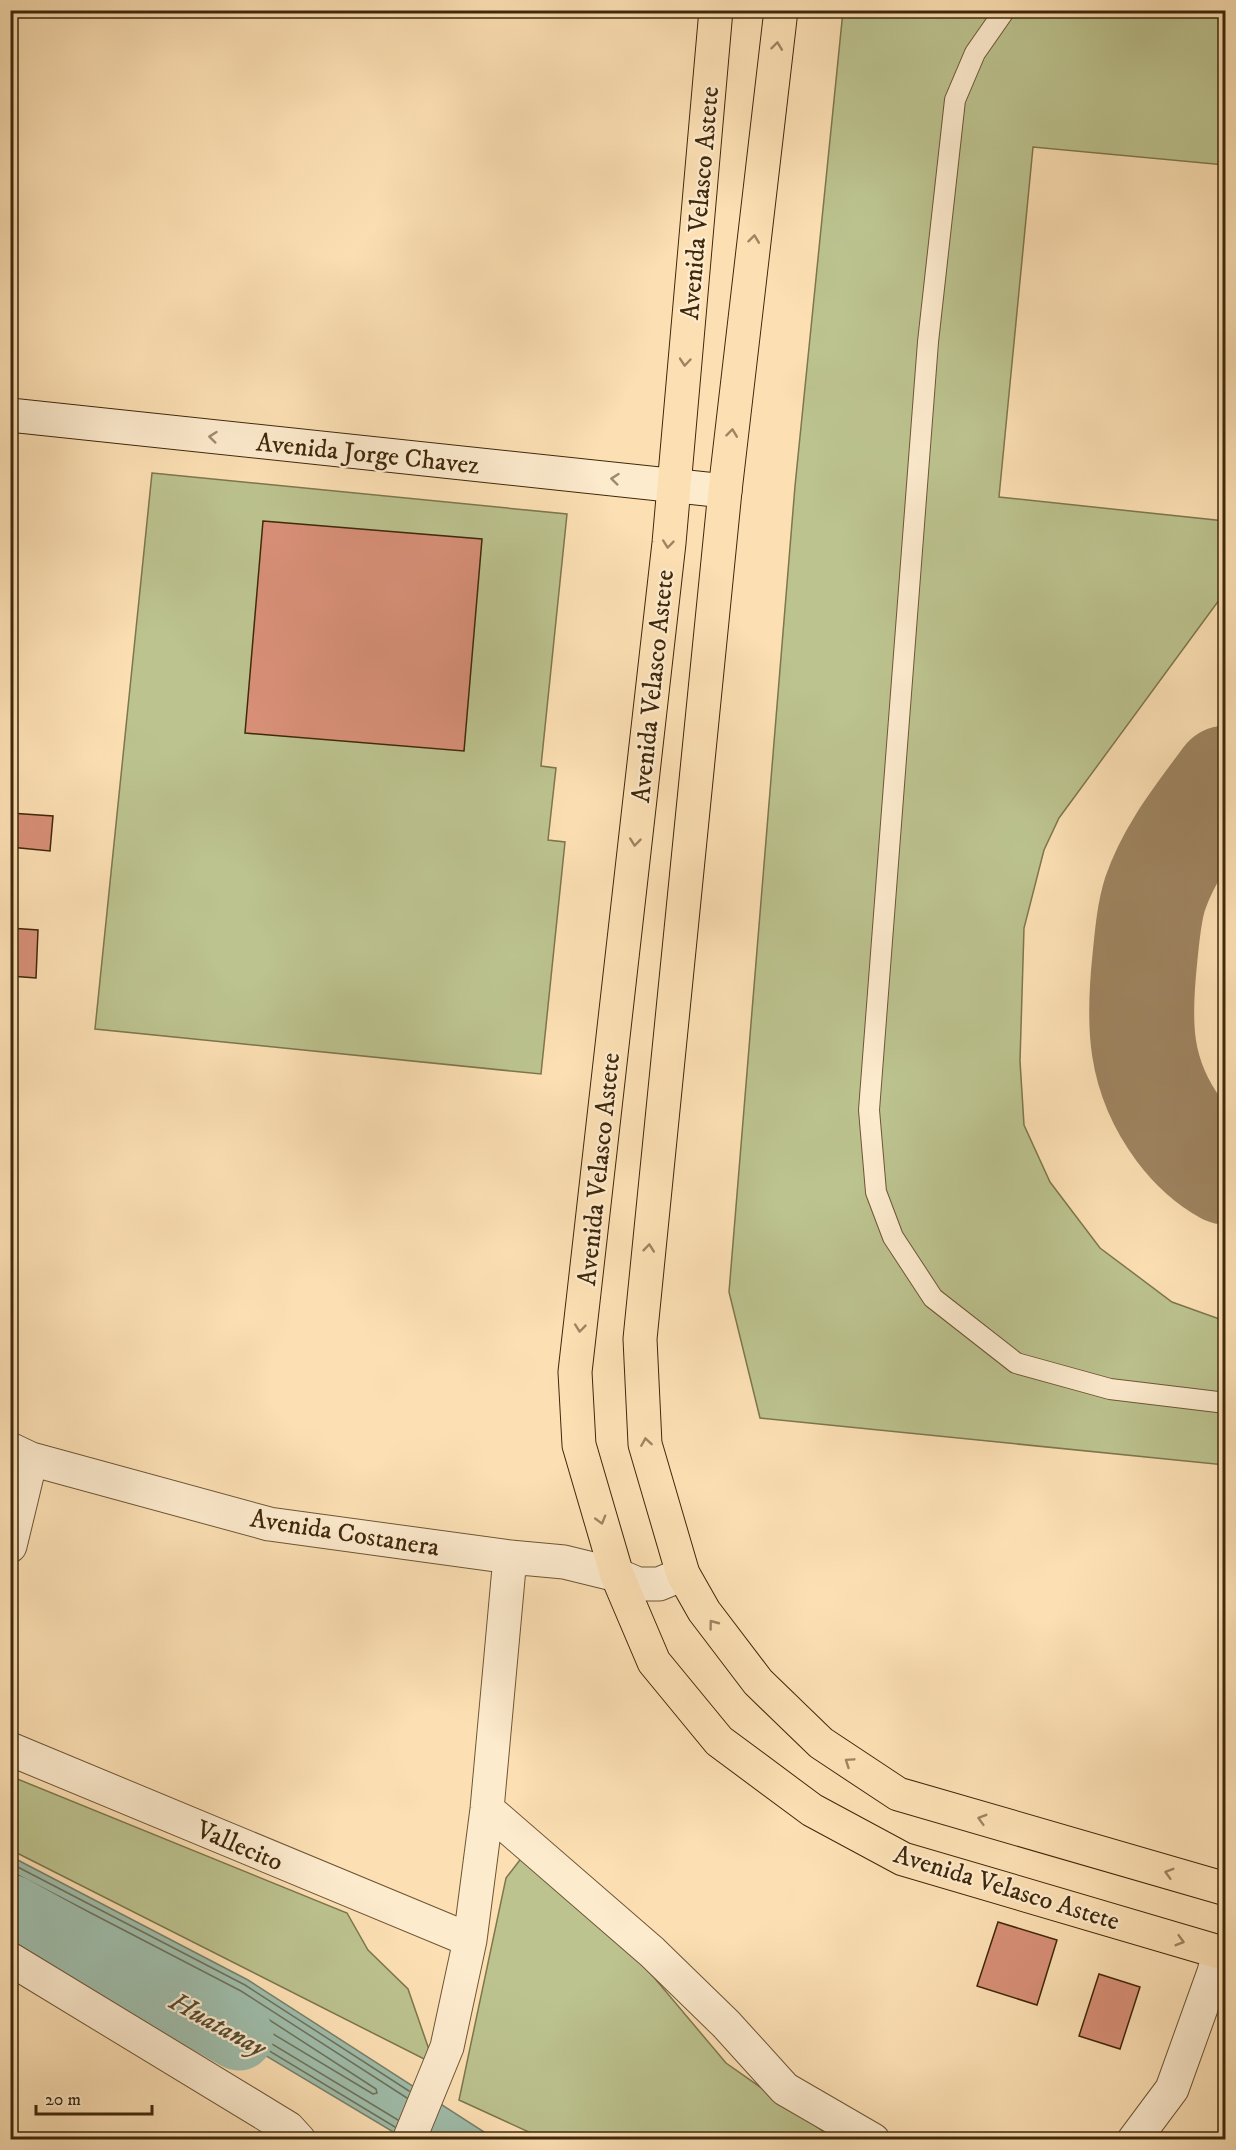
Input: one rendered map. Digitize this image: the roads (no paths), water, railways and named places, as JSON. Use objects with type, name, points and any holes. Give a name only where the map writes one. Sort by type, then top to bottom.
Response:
[{"type":"highway","name":"Avenida Velasco Astete","points":[[716,10],[674,486],[575,1372],[579,1445],[616,1575],[654,1662],[719,1741],[812,1810],[903,1858],[1222,1953]]},
{"type":"highway","name":"Avenida Velasco Astete","points":[[781,10],[725,491],[640,1339],[645,1444],[683,1574],[704,1611],[758,1682],[821,1743],[898,1794],[1226,1889]]},
{"type":"street","name":"Avenida Jorge Chavez","points":[[10,415],[725,491]]},
{"type":"street","name":"Avenida Costanera","points":[[21,1454],[269,1524],[510,1557],[564,1562],[616,1575],[638,1584],[659,1584],[683,1574]]},
{"type":"street","points":[[10,1546],[21,1454]]},
{"type":"street","points":[[409,2139],[447,2047],[470,1940],[487,1809],[510,1557]]},
{"type":"street","name":"Vallecito","points":[[10,1749],[470,1940]]},
{"type":"street","points":[[487,1809],[652,1952],[726,2024],[785,2089],[873,2139]]},
{"type":"street","points":[[1134,2139],[1172,2089],[1222,1953]]},
{"type":"street","points":[[10,1959],[288,2128],[299,2139]]},
{"type":"lane","points":[[1005,10],[975,53],[955,100],[928,342],[869,1110],[876,1192],[893,1237],[933,1298],[1016,1363],[1110,1389],[1226,1403]]},
{"type":"water","points":[[10,1856],[248,1980],[495,2139],[405,2139],[134,1977],[11,1910]]},
{"type":"waterway","name":"Huatanay","points":[[10,1909],[239,2036]]}]
